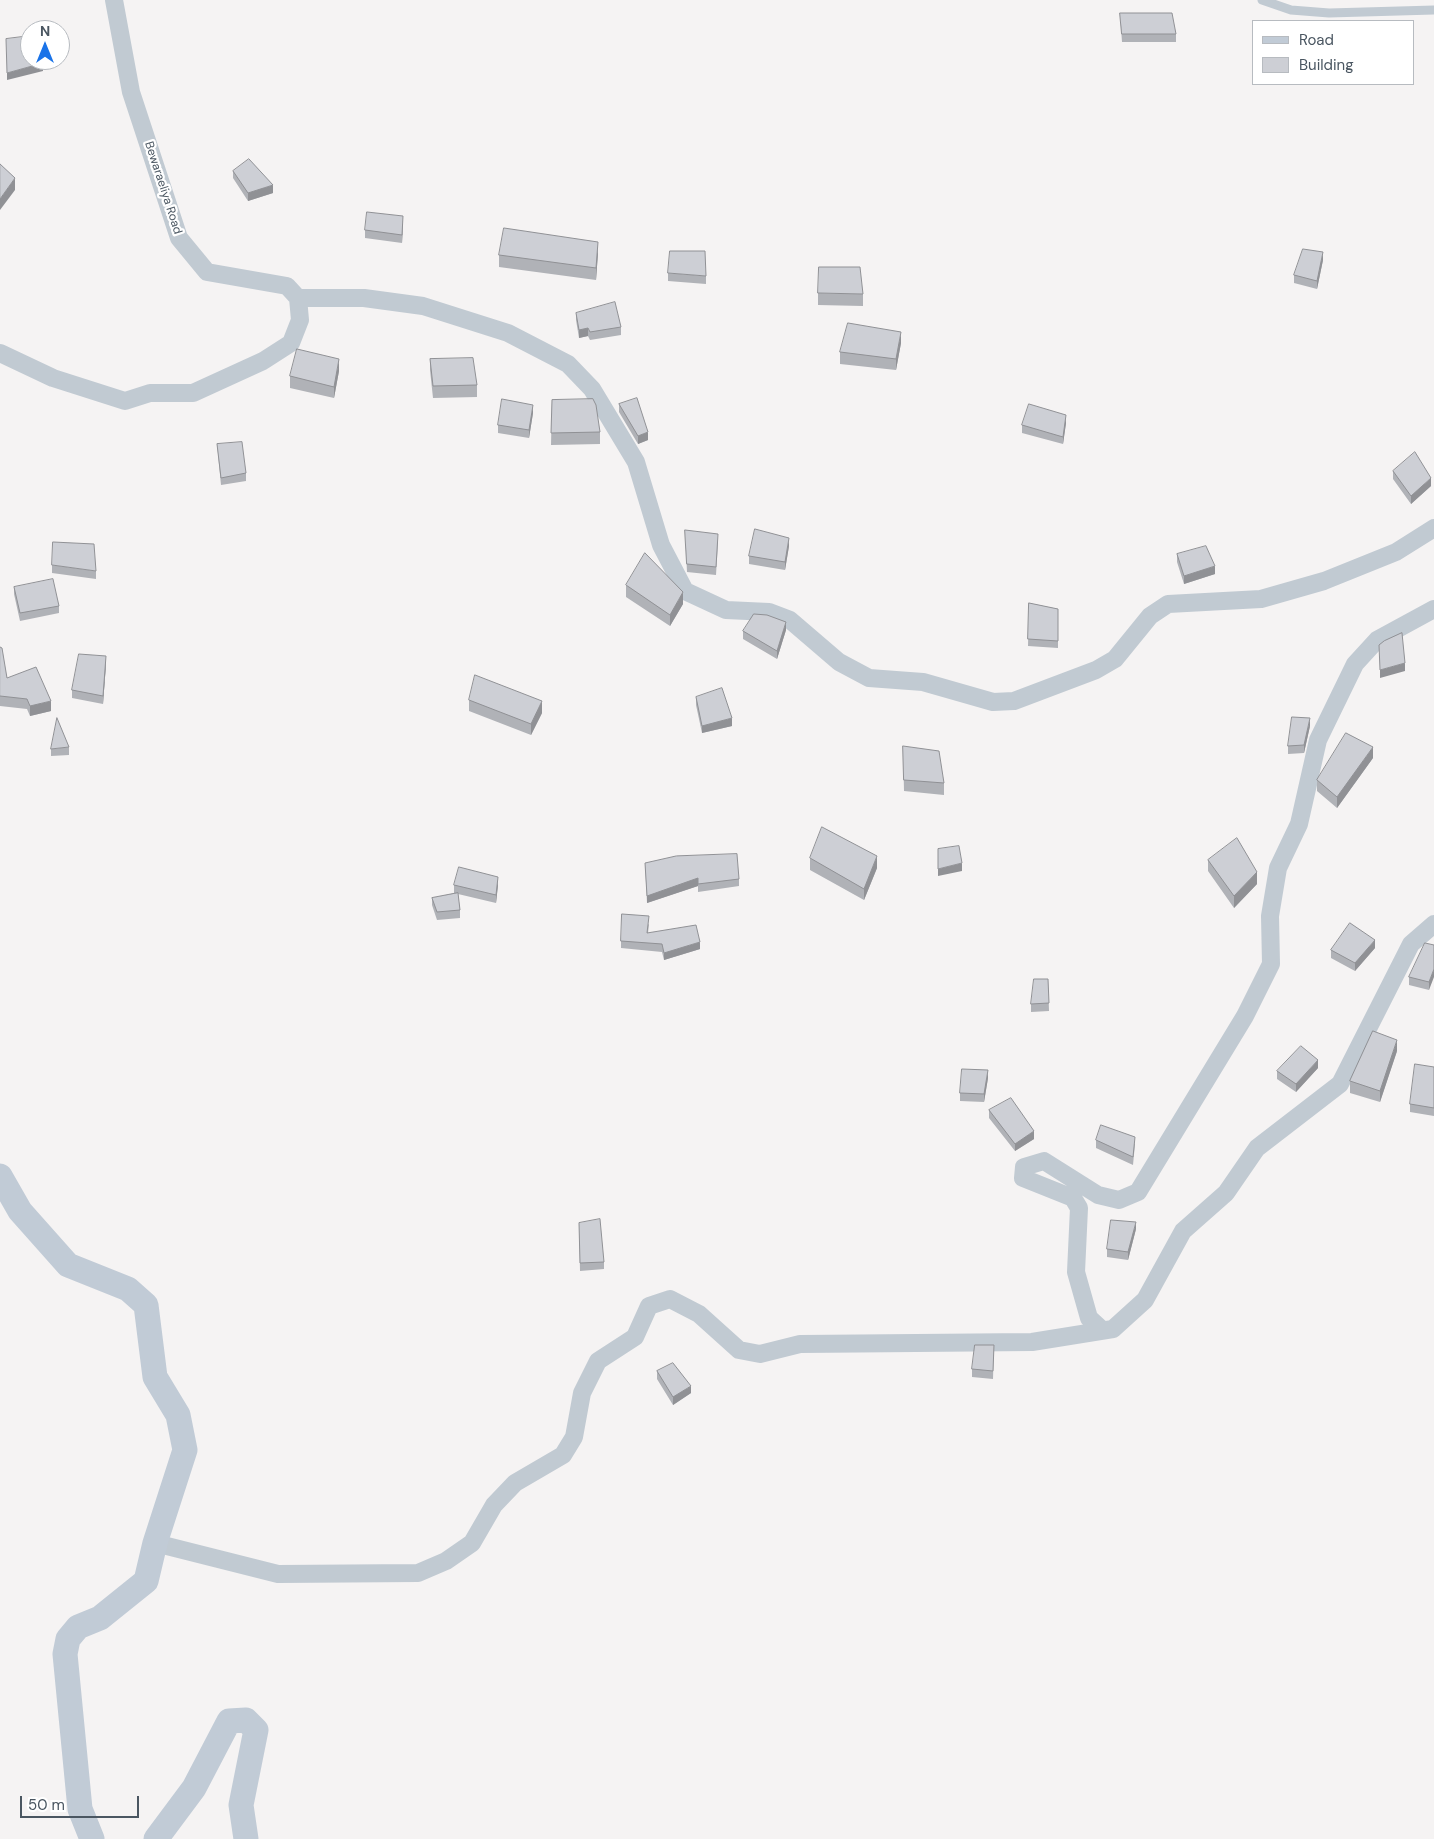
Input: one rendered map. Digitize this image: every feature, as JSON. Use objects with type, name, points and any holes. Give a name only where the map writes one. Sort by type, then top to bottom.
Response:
[{"type":"street","name":"Bewaraeliya Road","points":[[114,0],[131,92],[179,238],[208,272],[287,286],[298,298]]},
{"type":"street","points":[[0,353],[53,378],[125,402],[150,392],[193,393],[263,361],[291,342],[300,320],[298,298],[364,298],[423,306],[508,332],[568,364],[592,389],[636,462],[661,546],[684,591],[726,610],[769,612],[790,620],[839,662],[869,678],[923,682],[993,702],[1014,701],[1096,670],[1115,659],[1150,616],[1168,604],[1261,599],[1324,581],[1396,552],[1434,528]]},
{"type":"street","points":[[1101,1329],[1090,1318],[1076,1272],[1079,1208],[1073,1198],[1023,1178],[1024,1167],[1044,1162],[1098,1195],[1120,1200],[1138,1192],[1245,1016],[1271,964],[1270,916],[1278,868],[1299,824],[1318,740],[1355,664],[1377,640],[1434,609]]},
{"type":"street","points":[[155,1543],[278,1574],[418,1573],[446,1561],[472,1543],[494,1505],[515,1483],[563,1455],[574,1437],[582,1393],[598,1361],[635,1337],[649,1306],[670,1299],[699,1314],[739,1350],[760,1354],[800,1344],[1032,1342],[1101,1329],[1113,1329],[1145,1300],[1184,1232],[1226,1193],[1257,1148],[1340,1084],[1412,944],[1434,924]]},
{"type":"street","points":[[0,1176],[20,1211],[68,1265],[128,1289],[146,1305],[154,1377],[178,1415],[185,1450],[155,1543],[146,1581],[100,1618],[78,1627],[68,1639],[64,1654],[80,1809],[92,1839]]},
{"type":"street","points":[[156,1839],[194,1788],[229,1722],[246,1720],[256,1730],[241,1805],[246,1839]]},
{"type":"lane","points":[[1262,0],[1291,10],[1329,12],[1434,10]]},
{"type":"building","points":[[1120,13],[1172,13],[1176,34],[1122,34]]},
{"type":"building","points":[[20,37],[20,69],[7,73],[6,39]]},
{"type":"building","points":[[249,159],[273,185],[248,193],[233,171]]},
{"type":"building","points":[[0,164],[15,178],[0,199]]},
{"type":"building","points":[[367,212],[403,216],[402,235],[365,230]]},
{"type":"building","points":[[504,228],[598,242],[596,268],[499,255]]},
{"type":"building","points":[[1303,249],[1323,252],[1317,281],[1294,275]]},
{"type":"building","points":[[670,251],[705,251],[706,276],[668,273]]},
{"type":"building","points":[[819,267],[860,267],[863,294],[818,293]]},
{"type":"building","points":[[615,302],[621,327],[590,332],[588,328],[579,330],[576,313]]},
{"type":"building","points":[[848,323],[901,332],[896,359],[840,352]]},
{"type":"building","points":[[297,349],[339,359],[334,387],[290,376]]},
{"type":"building","points":[[473,358],[477,385],[433,386],[430,359]]},
{"type":"building","points":[[637,398],[648,432],[638,436],[619,404]]},
{"type":"building","points":[[502,399],[533,405],[529,430],[498,425]]},
{"type":"building","points":[[593,399],[596,405],[600,432],[551,433],[552,400]]},
{"type":"building","points":[[1029,404],[1066,415],[1063,437],[1022,425]]},
{"type":"building","points":[[242,442],[246,473],[221,478],[217,444]]},
{"type":"building","points":[[1415,452],[1431,478],[1411,496],[1393,471]]},
{"type":"building","points":[[755,529],[789,538],[785,562],[749,556]]},
{"type":"building","points":[[685,530],[718,534],[716,567],[687,564]]},
{"type":"building","points":[[53,542],[94,544],[96,571],[52,565]]},
{"type":"building","points":[[1206,546],[1215,566],[1184,576],[1177,554]]},
{"type":"building","points":[[645,553],[683,592],[670,615],[626,585]]},
{"type":"building","points":[[53,579],[59,606],[20,613],[14,587]]},
{"type":"building","points":[[1029,603],[1058,609],[1058,641],[1028,639]]},
{"type":"building","points":[[754,614],[767,615],[786,622],[777,651],[743,631]]},
{"type":"building","points":[[1402,633],[1405,663],[1380,670],[1379,645]]},
{"type":"building","points":[[0,647],[2,648],[7,678],[36,667],[51,701],[30,706],[27,699],[0,696]]},
{"type":"building","points":[[79,654],[106,656],[103,696],[72,690]]},
{"type":"building","points":[[475,675],[542,701],[531,724],[469,700]]},
{"type":"building","points":[[722,688],[732,718],[702,726],[696,697]]},
{"type":"building","points":[[1292,717],[1310,718],[1304,745],[1288,746]]},
{"type":"building","points":[[57,718],[69,747],[51,749]]},
{"type":"building","points":[[1346,733],[1373,747],[1337,797],[1317,780]]},
{"type":"building","points":[[903,746],[939,751],[944,783],[904,780]]},
{"type":"building","points":[[822,827],[877,856],[864,889],[810,858]]},
{"type":"building","points":[[1237,838],[1257,872],[1234,896],[1208,860]]},
{"type":"building","points":[[959,846],[962,863],[938,869],[938,849]]},
{"type":"building","points":[[737,854],[739,879],[698,884],[698,878],[647,896],[645,863],[676,856]]},
{"type":"building","points":[[459,867],[498,877],[496,895],[454,885]]},
{"type":"building","points":[[458,893],[460,910],[437,912],[432,898]]},
{"type":"building","points":[[622,914],[649,916],[647,933],[696,925],[700,942],[664,953],[662,944],[621,941]]},
{"type":"building","points":[[1350,923],[1375,940],[1355,963],[1331,950]]},
{"type":"building","points":[[1425,943],[1434,945],[1434,969],[1429,982],[1409,977]]},
{"type":"building","points":[[1034,979],[1048,979],[1049,1003],[1031,1004]]},
{"type":"building","points":[[1373,1031],[1397,1040],[1380,1091],[1350,1081]]},
{"type":"building","points":[[1301,1046],[1318,1060],[1296,1084],[1277,1071]]},
{"type":"building","points":[[1415,1064],[1434,1067],[1434,1108],[1410,1104]]},
{"type":"building","points":[[962,1069],[988,1070],[984,1094],[960,1093]]},
{"type":"building","points":[[1011,1098],[1034,1131],[1015,1144],[989,1110]]},
{"type":"building","points":[[1101,1125],[1135,1137],[1133,1157],[1096,1140]]},
{"type":"building","points":[[600,1219],[604,1262],[580,1263],[579,1223]]},
{"type":"building","points":[[1111,1220],[1136,1222],[1128,1252],[1107,1249]]},
{"type":"building","points":[[975,1345],[994,1345],[993,1371],[972,1369]]},
{"type":"building","points":[[673,1363],[691,1386],[673,1397],[657,1371]]}]
